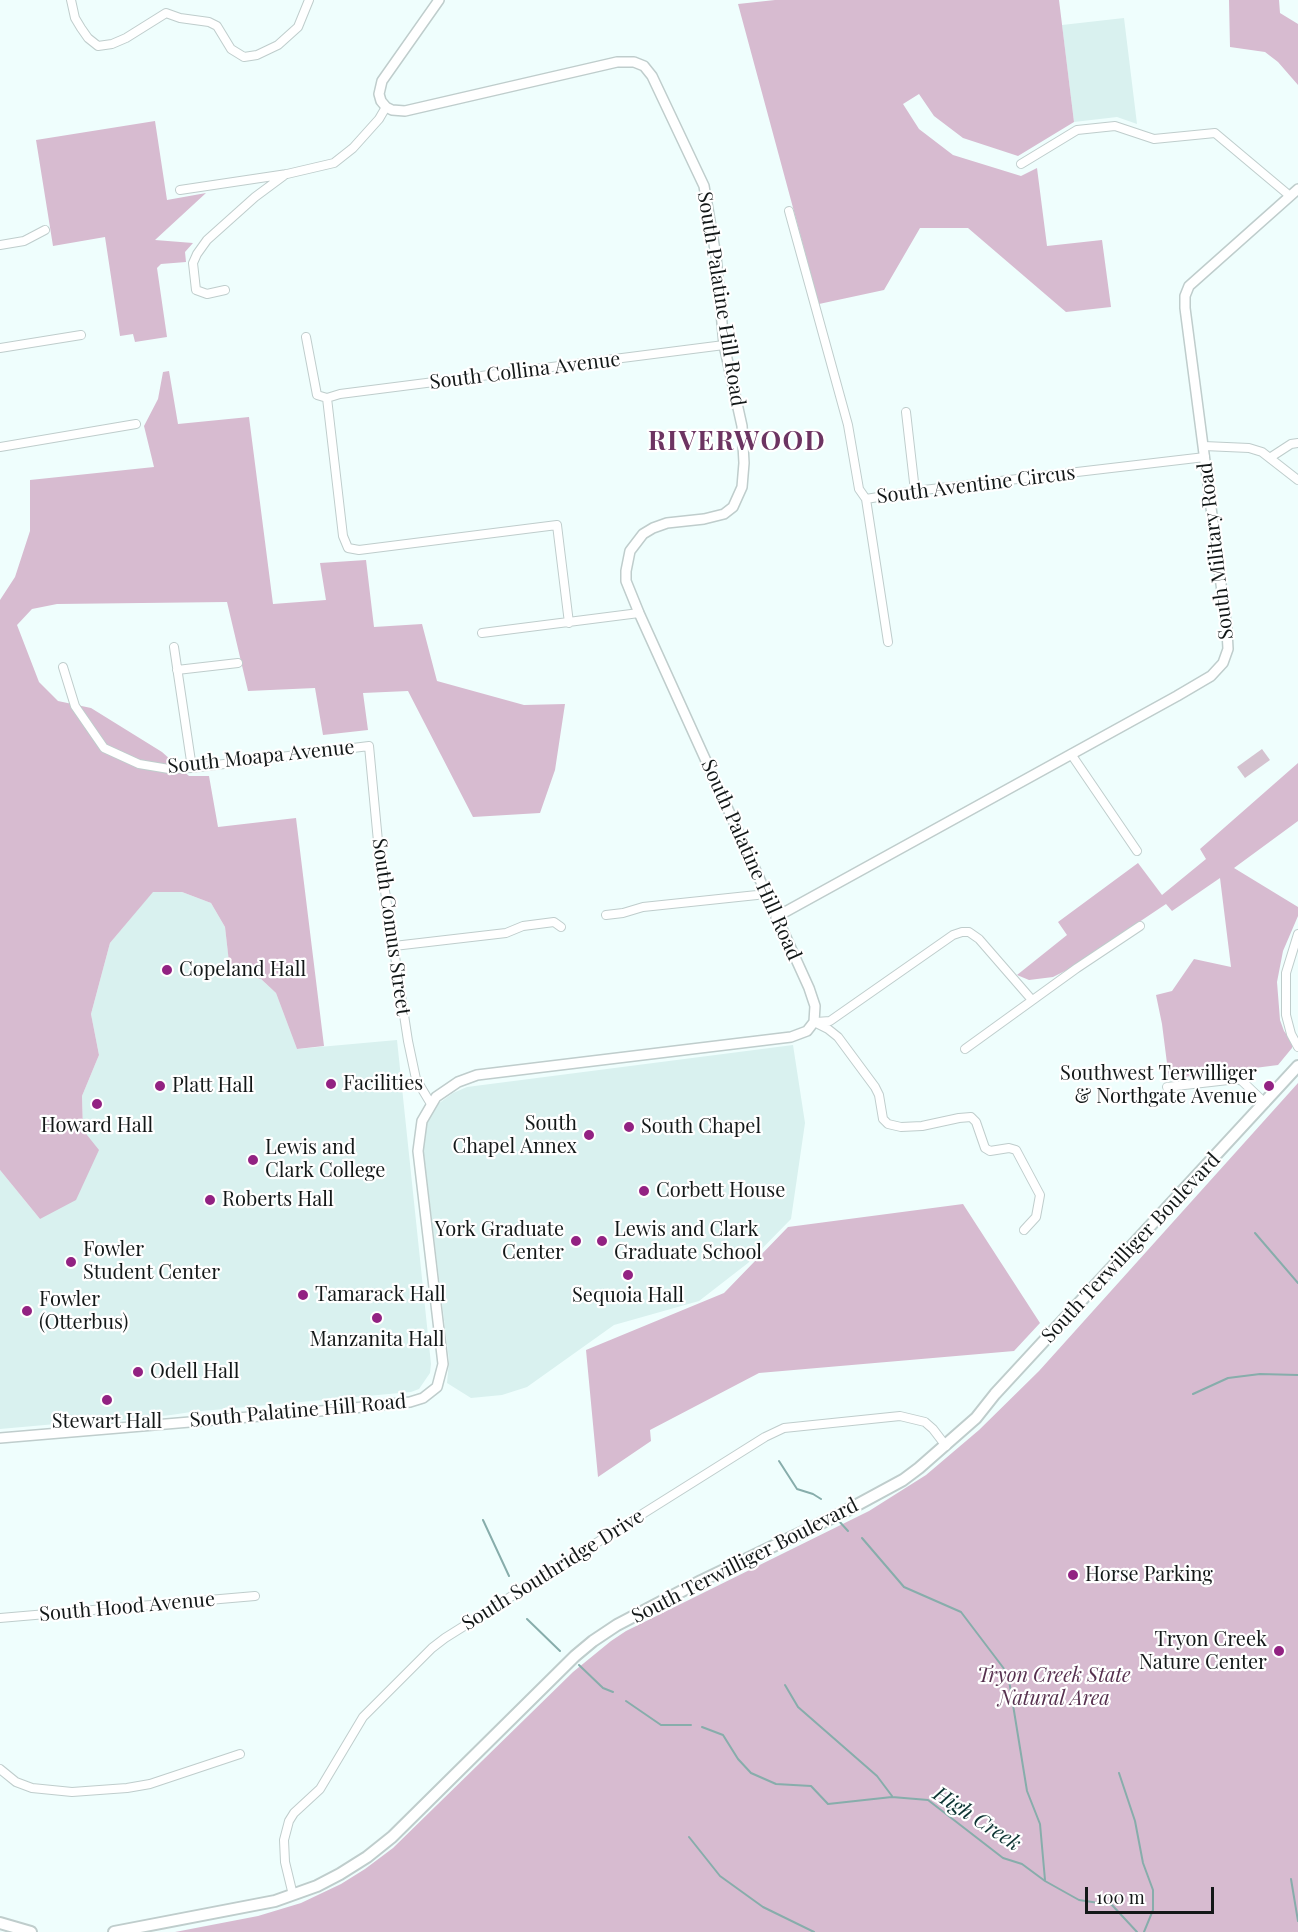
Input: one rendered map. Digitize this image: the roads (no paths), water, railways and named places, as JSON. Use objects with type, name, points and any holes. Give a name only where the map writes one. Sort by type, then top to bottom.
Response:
[{"type":"main road","name":"South Terwilliger Boulevard","points":[[114,1932],[275,1901],[340,1874],[367,1857],[392,1837],[575,1656],[606,1633],[701,1581],[877,1495],[911,1474],[976,1418],[1298,1066]]},
{"type":"main road","points":[[0,1923],[31,1932]]},
{"type":"street","points":[[71,0],[75,18],[88,38],[98,46],[112,44],[126,38],[166,13],[180,18],[209,22],[217,27],[231,49],[244,57],[257,55],[278,45],[298,27],[309,0]]},
{"type":"street","points":[[180,190],[286,174],[334,163],[353,148],[379,119],[386,107],[381,101],[382,81],[439,0]]},
{"type":"street","name":"South Palatine Hill Road","points":[[0,1438],[417,1400],[430,1393],[439,1382],[443,1364],[418,1151],[422,1121],[431,1104],[447,1088],[470,1077],[790,1037],[807,1031],[814,1022],[816,1012],[813,999],[639,613],[630,592],[626,571],[630,551],[648,531],[660,525],[724,514],[733,507],[740,495],[744,471],[743,437],[724,345],[716,256],[704,186],[657,86],[644,66],[634,62],[617,62],[405,111],[395,111],[386,107]]},
{"type":"street","points":[[1021,164],[1077,130],[1115,126],[1154,139],[1215,133],[1290,196]]},
{"type":"street","points":[[225,290],[207,294],[196,290],[193,263],[197,254],[207,240],[255,197],[286,174]]},
{"type":"street","name":"South Military Road","points":[[776,917],[1216,672],[1225,659],[1228,649],[1227,630],[1185,308],[1186,291],[1298,189]]},
{"type":"street","name":"South Aventine Circus","points":[[789,211],[848,425],[860,489],[866,499],[915,491],[1205,457]]},
{"type":"street","points":[[0,245],[24,241],[45,230]]},
{"type":"street","points":[[0,348],[81,334]]},
{"type":"street","points":[[306,337],[317,395],[327,398],[343,536],[348,548],[359,550],[557,525],[569,623]]},
{"type":"street","name":"South Collina Avenue","points":[[327,398],[340,394],[724,345]]},
{"type":"street","points":[[906,412],[915,491]]},
{"type":"street","points":[[0,447],[136,423]]},
{"type":"street","points":[[1271,457],[1291,444],[1298,443]]},
{"type":"street","points":[[1204,446],[1249,448],[1271,457],[1298,480]]},
{"type":"street","points":[[866,499],[888,642]]},
{"type":"street","points":[[482,633],[639,613]]},
{"type":"street","points":[[174,646],[192,768]]},
{"type":"street","points":[[177,670],[238,663]]},
{"type":"street","name":"South Moapa Avenue","points":[[63,667],[75,706],[104,748],[139,764],[169,769],[192,768],[369,746]]},
{"type":"street","name":"South Comus Street","points":[[369,746],[380,852],[414,1073],[431,1104]]},
{"type":"street","points":[[1071,754],[1137,851]]},
{"type":"street","points":[[606,915],[643,907],[757,895],[764,892]]},
{"type":"street","points":[[394,945],[506,933],[524,926],[554,922],[561,927]]},
{"type":"street","points":[[965,1049],[1140,926]]},
{"type":"street","points":[[814,1022],[830,1021],[953,935],[966,932],[979,939],[1032,1000]]},
{"type":"street","points":[[1298,934],[1286,973],[1286,1015],[1291,1034],[1298,1047]]},
{"type":"street","points":[[814,1022],[838,1037],[875,1087],[879,1095],[883,1119],[888,1124],[901,1127],[922,1126],[967,1117],[974,1118],[985,1149],[990,1151],[1009,1148],[1017,1150],[1041,1200],[1036,1217],[1024,1230]]},
{"type":"street","points":[[1167,1087],[1236,1079],[1242,1081],[1265,1103]]},
{"type":"street","name":"South Southridge Drive","points":[[293,1895],[284,1851],[286,1830],[294,1813],[320,1789],[363,1717],[432,1648],[445,1638],[765,1437],[784,1428],[900,1416],[925,1422],[946,1446]]},
{"type":"street","name":"South Hood Avenue","points":[[0,1618],[255,1596]]},
{"type":"street","points":[[0,1769],[16,1782],[32,1788],[72,1792],[150,1784],[240,1754]]},
{"type":"waterway","points":[[1255,1233],[1298,1283]]},
{"type":"waterway","points":[[1193,1394],[1228,1378],[1260,1374],[1298,1375]]},
{"type":"waterway","points":[[779,1461],[797,1489],[821,1499]]},
{"type":"waterway","points":[[483,1520],[509,1576]]},
{"type":"waterway","points":[[838,1520],[848,1531]]},
{"type":"waterway","points":[[862,1538],[904,1587],[961,1612],[1008,1674],[1027,1791],[1040,1824],[1045,1880]]},
{"type":"waterway","points":[[527,1619],[560,1651]]},
{"type":"waterway","points":[[579,1665],[603,1688],[613,1692]]},
{"type":"waterway","points":[[785,1685],[798,1707],[877,1776],[892,1796]]},
{"type":"waterway","points":[[626,1701],[661,1725],[691,1725]]},
{"type":"waterway","name":"High Creek","points":[[702,1727],[723,1735],[738,1759],[751,1773],[776,1784],[811,1786],[828,1804],[892,1797],[928,1800],[1003,1858],[1022,1864],[1045,1881],[1079,1900],[1112,1905],[1137,1932]]},
{"type":"waterway","points":[[1119,1773],[1135,1821],[1143,1863],[1153,1890],[1153,1910],[1144,1932]]},
{"type":"waterway","points":[[689,1837],[720,1876],[763,1907],[814,1932]]},
{"type":"waterway","points":[[1291,1879],[1298,1921]]},
{"type":"place","name":"Copeland Hall","points":[[167,970]]},
{"type":"place","name":"Facilities","points":[[331,1084]]},
{"type":"place","name":"Platt Hall","points":[[160,1086]]},
{"type":"place","name":"Southwest Terwilliger & Northgate Avenue","points":[[1269,1086]]},
{"type":"place","name":"Howard Hall","points":[[97,1104]]},
{"type":"place","name":"South Chapel","points":[[629,1127]]},
{"type":"place","name":"South Chapel Annex","points":[[589,1135]]},
{"type":"place","name":"Lewis and Clark College","points":[[253,1160]]},
{"type":"place","name":"Corbett House","points":[[644,1191]]},
{"type":"place","name":"Roberts Hall","points":[[210,1200]]},
{"type":"place","name":"York Graduate Center","points":[[576,1241]]},
{"type":"place","name":"Lewis and Clark Graduate School","points":[[602,1241]]},
{"type":"place","name":"Fowler Student Center","points":[[71,1262]]},
{"type":"place","name":"Sequoia Hall","points":[[628,1275]]},
{"type":"place","name":"Tamarack Hall","points":[[303,1295]]},
{"type":"place","name":"Fowler (Otterbus)","points":[[27,1311]]},
{"type":"place","name":"Manzanita Hall","points":[[377,1318]]},
{"type":"place","name":"Odell Hall","points":[[138,1372]]},
{"type":"place","name":"Stewart Hall","points":[[107,1400]]},
{"type":"place","name":"Horse Parking","points":[[1073,1575]]},
{"type":"place","name":"Tryon Creek Nature Center","points":[[1279,1651]]},
{"type":"district","name":"RIVERWOOD","points":[[737,442]]},
{"type":"park label","name":"Tryon Creek State Natural Area","points":[[1054,1688]]}]
